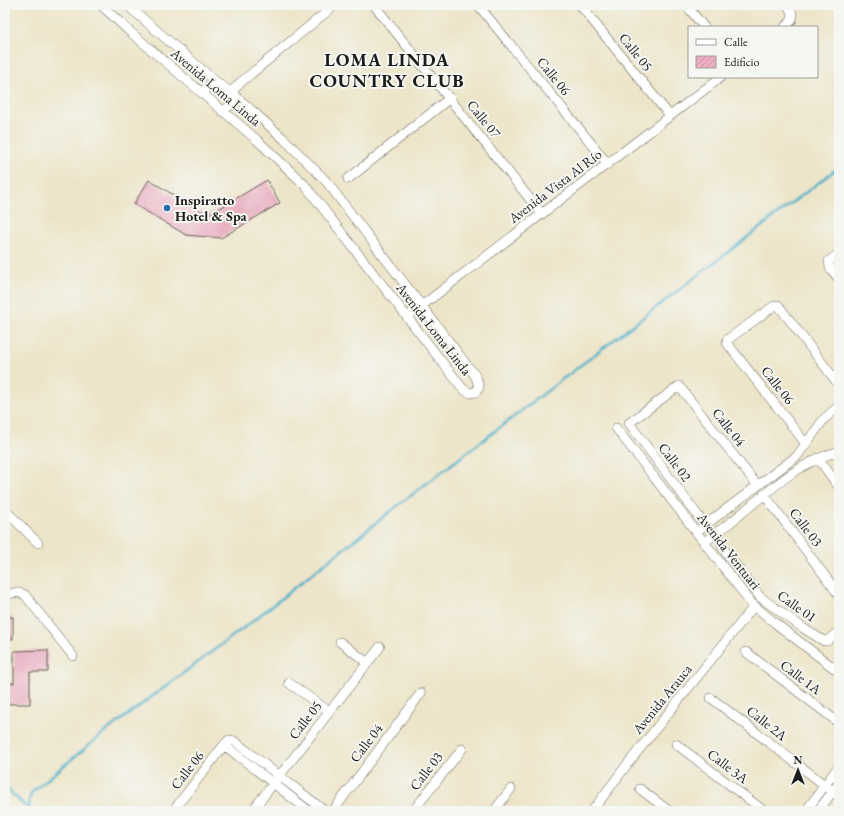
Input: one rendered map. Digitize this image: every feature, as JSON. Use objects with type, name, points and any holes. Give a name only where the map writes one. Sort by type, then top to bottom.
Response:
[{"type":"street","name":"Avenida Loma Linda","points":[[101,5],[275,156],[308,188],[463,389],[470,393],[476,392],[479,387],[477,379],[326,180],[288,143],[231,92],[215,81],[127,5]]},
{"type":"street","points":[[222,111],[232,103],[233,100],[231,92],[241,82],[335,5]]},
{"type":"street","name":"Calle 07","points":[[374,5],[542,214]]},
{"type":"street","name":"Calle 06","points":[[478,5],[608,164]]},
{"type":"street","name":"Calle 05","points":[[580,5],[670,116]]},
{"type":"street","points":[[686,5],[703,26]]},
{"type":"street","points":[[787,5],[793,14],[792,20],[787,25]]},
{"type":"street","name":"Avenida Vista Al Río","points":[[406,317],[720,78]]},
{"type":"street","points":[[203,94],[206,86],[215,81]]},
{"type":"street","points":[[348,178],[450,98]]},
{"type":"street","points":[[839,254],[829,262],[830,268],[839,279]]},
{"type":"street","name":"Calle 06","points":[[806,444],[727,340],[774,306],[778,305],[839,385]]},
{"type":"street","name":"Calle 02","points":[[679,386],[629,423],[699,517]]},
{"type":"street","name":"Calle 04","points":[[679,386],[757,486]]},
{"type":"street","points":[[696,532],[802,451],[824,419],[839,406]]},
{"type":"street","name":"Avenida Ventuari","points":[[616,428],[754,606],[839,672]]},
{"type":"street","points":[[704,543],[797,469],[818,458],[839,451]]},
{"type":"street","points":[[818,458],[839,487]]},
{"type":"street","points":[[791,460],[797,469]]},
{"type":"street","name":"Calle 03","points":[[764,494],[839,595]]},
{"type":"street","points":[[5,510],[38,543]]},
{"type":"street","name":"Calle 01","points":[[718,531],[723,548],[760,597],[797,625],[824,641],[827,642],[839,631]]},
{"type":"street","points":[[5,597],[12,593],[18,592],[25,595],[73,656]]},
{"type":"street","name":"Avenida Arauca","points":[[592,811],[754,606]]},
{"type":"street","points":[[340,642],[368,663]]},
{"type":"street","name":"Calle 05","points":[[252,811],[380,647]]},
{"type":"street","name":"Calle 1A","points":[[746,652],[839,723]]},
{"type":"street","points":[[289,683],[330,712]]},
{"type":"street","name":"Calle 04","points":[[333,811],[421,693]]},
{"type":"street","name":"Calle 2A","points":[[711,698],[836,794]]},
{"type":"street","name":"Calle 06","points":[[173,811],[229,740],[234,741],[276,780]]},
{"type":"street","name":"Calle 3A","points":[[676,744],[764,811]]},
{"type":"street","name":"Calle 03","points":[[413,811],[462,748]]},
{"type":"street","points":[[806,811],[839,766]]},
{"type":"street","points":[[276,780],[309,811]]},
{"type":"street","points":[[276,780],[325,811]]},
{"type":"street","points":[[818,811],[836,794],[839,783]]},
{"type":"street","points":[[494,811],[511,789]]},
{"type":"street","points":[[640,789],[669,811]]},
{"type":"building","name":"Inspiratto Hotel & Spa","points":[[149,180],[200,211],[212,213],[267,180],[280,203],[221,238],[186,235],[134,204]]},
{"type":"building","points":[[5,617],[13,617],[13,639],[5,639]]},
{"type":"building","points":[[48,650],[48,672],[30,672],[30,704],[5,704],[5,683],[14,683],[14,651]]},
{"type":"waterway","points":[[30,811],[29,800],[32,792],[101,735],[254,620],[396,507],[839,167]]},
{"type":"waterway","points":[[5,787],[29,810]]},
{"type":"place","name":"Inspiratto Hotel & Spa","points":[[167,208]]},
{"type":"district","name":"LOMA LINDA COUNTRY CLUB","points":[[387,69]]}]
